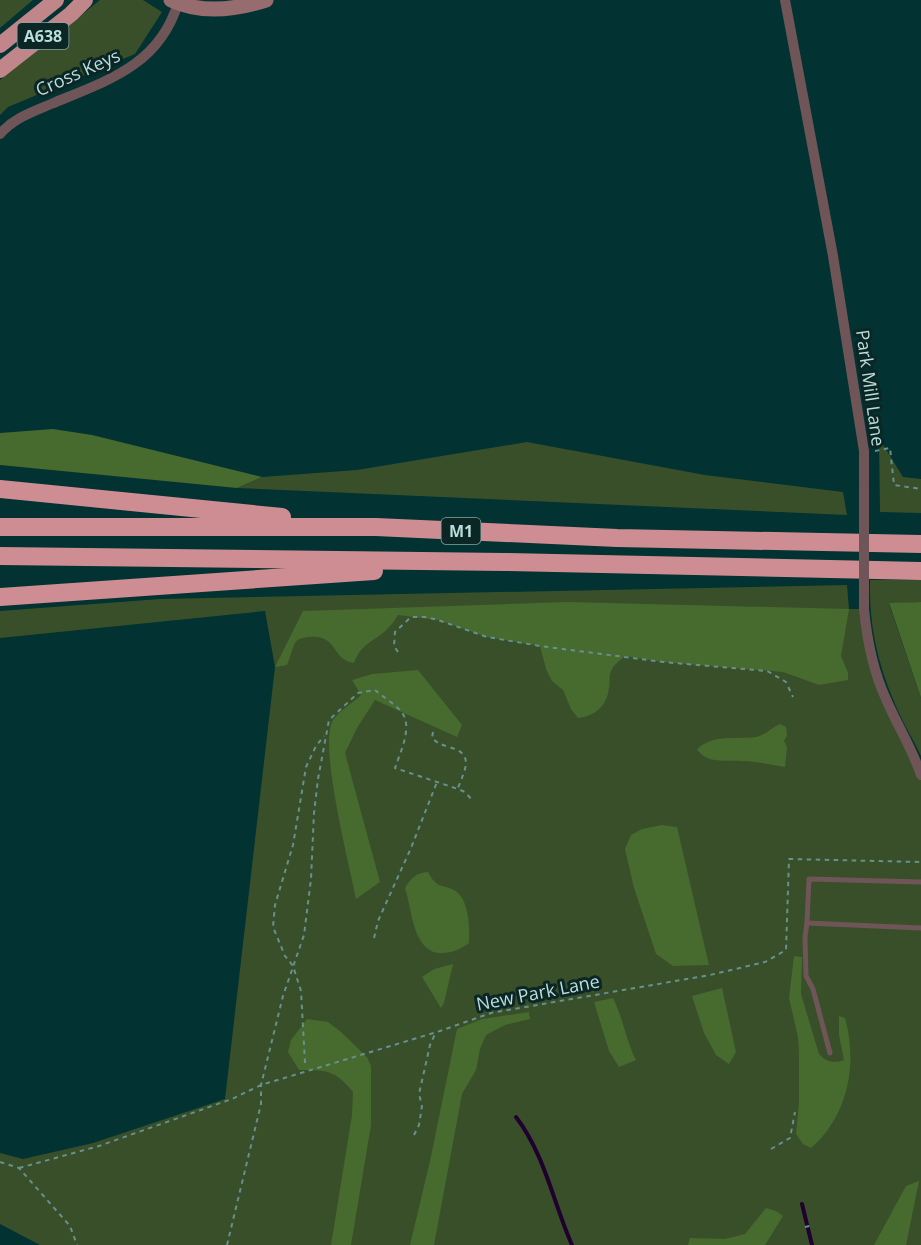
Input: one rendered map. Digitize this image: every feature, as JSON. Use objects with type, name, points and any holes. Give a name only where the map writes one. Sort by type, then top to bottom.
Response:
[{"type":"highway","name":"A638","points":[[0,45],[56,0]]},
{"type":"highway","name":"A638","points":[[0,70],[71,14],[85,0]]},
{"type":"highway","points":[[0,489],[376,527]]},
{"type":"highway","name":"M1","points":[[0,527],[376,527],[617,538],[921,544]]},
{"type":"highway","name":"M1","points":[[0,556],[505,562],[921,571]]},
{"type":"highway","points":[[0,597],[505,562]]},
{"type":"main road","points":[[175,2],[214,10],[246,7],[266,0]]},
{"type":"street","name":"Park Mill Lane","points":[[785,0],[833,256],[864,451],[866,639],[885,699],[916,760],[921,776]]},
{"type":"street","name":"Cross Keys","points":[[0,134],[15,120],[105,82],[134,66],[159,42],[172,22],[175,2]]},
{"type":"lane","points":[[830,1053],[813,989],[806,976],[805,937],[809,879],[921,882]]},
{"type":"lane","points":[[807,923],[921,928]]},
{"type":"path","points":[[864,451],[890,448],[894,485],[921,489]]},
{"type":"path","points":[[398,652],[394,646],[395,632],[411,618],[425,617],[487,637],[540,646],[663,662],[767,671],[786,682],[793,697]]},
{"type":"path","points":[[228,1245],[261,1104],[261,1085],[283,996],[304,935],[314,813],[329,720],[358,693],[375,690],[404,715],[405,736],[395,768],[458,789],[465,792],[473,801]]},
{"type":"path","points":[[433,732],[432,738],[436,742],[457,749],[466,758],[458,789]]},
{"type":"path","points":[[305,1062],[301,991],[293,966],[285,956],[273,927],[276,905],[292,845],[306,767],[316,746],[325,734]]},
{"type":"path","points":[[374,938],[378,921],[411,848],[437,782]]},
{"type":"path","name":"New Park Lane","points":[[18,1168],[99,1146],[232,1099],[261,1085],[437,1032],[491,1013],[710,975],[765,962],[786,950],[789,858],[921,862]]},
{"type":"path","points":[[414,1135],[419,1125],[423,1106],[419,1094],[430,1045],[437,1032]]},
{"type":"path","points":[[771,1149],[790,1138],[795,1113]]},
{"type":"path","points":[[0,1162],[18,1168],[70,1227],[77,1245]]},
{"type":"path","points":[[805,1227],[813,1225]]},
{"type":"green space","points":[[0,0],[33,0],[0,28]]},
{"type":"green space","points":[[100,0],[143,0],[162,12],[135,54],[8,107],[0,115],[0,80]]},
{"type":"green space","points":[[53,429],[92,435],[262,477],[237,488],[0,465],[0,433]]},
{"type":"green space","points":[[879,438],[903,477],[921,479],[921,513],[880,512]]},
{"type":"green space","points":[[527,442],[705,475],[843,492],[847,515],[237,488],[262,477],[357,470]]},
{"type":"green space","points":[[870,580],[921,580],[921,602],[889,604],[921,698],[921,756],[900,715],[881,665],[871,616]]},
{"type":"green space","points":[[847,585],[849,609],[864,609],[866,639],[921,775],[921,1245],[40,1245],[0,1224],[0,1153],[23,1159],[93,1143],[225,1099],[275,667],[265,611],[0,638],[0,611],[160,599]]},
{"type":"green space","points":[[568,602],[849,609],[841,656],[848,673],[848,680],[819,685],[783,672],[663,662],[625,656],[611,671],[608,694],[603,705],[590,715],[578,718],[571,709],[563,690],[552,681],[540,646],[487,637],[438,620],[398,615],[384,632],[361,650],[354,663],[341,657],[325,639],[308,637],[296,641],[287,665],[275,667],[303,611]]},
{"type":"green space","points":[[921,602],[921,698],[889,603]]},
{"type":"green space","points":[[418,670],[462,725],[457,737],[375,700],[357,728],[345,753],[380,882],[356,899],[332,779],[329,733],[333,720],[361,695],[352,680],[372,674]]},
{"type":"green space","points":[[780,724],[786,727],[787,735],[784,741],[787,747],[785,767],[711,759],[697,749],[718,739],[759,736]]},
{"type":"green space","points":[[662,825],[677,827],[709,965],[673,966],[656,954],[634,888],[625,849],[631,835],[642,829]]},
{"type":"green space","points":[[428,872],[437,884],[459,894],[466,906],[469,943],[460,949],[442,953],[432,951],[425,946],[415,929],[405,888],[414,877]]},
{"type":"green space","points":[[794,956],[802,957],[801,994],[819,1054],[830,1062],[844,1060],[839,1035],[839,1016],[845,1018],[849,1035],[850,1071],[847,1088],[834,1121],[811,1148],[803,1144],[796,1134],[799,1102],[799,1053],[798,1037],[789,998]]},
{"type":"green space","points":[[453,964],[441,1008],[422,977],[434,969]]},
{"type":"green space","points":[[722,988],[736,1052],[729,1064],[716,1055],[704,1033],[692,996]]},
{"type":"green space","points":[[613,998],[636,1060],[619,1067],[609,1051],[594,1002]]},
{"type":"green space","points":[[529,1012],[530,1019],[505,1025],[486,1035],[480,1049],[476,1070],[462,1094],[434,1245],[410,1245],[457,1029],[482,1019]]},
{"type":"green space","points":[[307,1019],[328,1022],[367,1057],[371,1066],[371,1125],[351,1245],[331,1245],[352,1115],[353,1092],[335,1075],[317,1070],[299,1070],[288,1052],[291,1040]]},
{"type":"green space","points":[[919,1181],[906,1245],[874,1245],[906,1186]]},
{"type":"green space","points":[[766,1208],[783,1216],[765,1245],[688,1245],[690,1238],[725,1239],[745,1234]]},
{"type":"waterway","points":[[516,1117],[534,1147],[572,1245]]},
{"type":"waterway","points":[[802,1204],[812,1245]]}]
